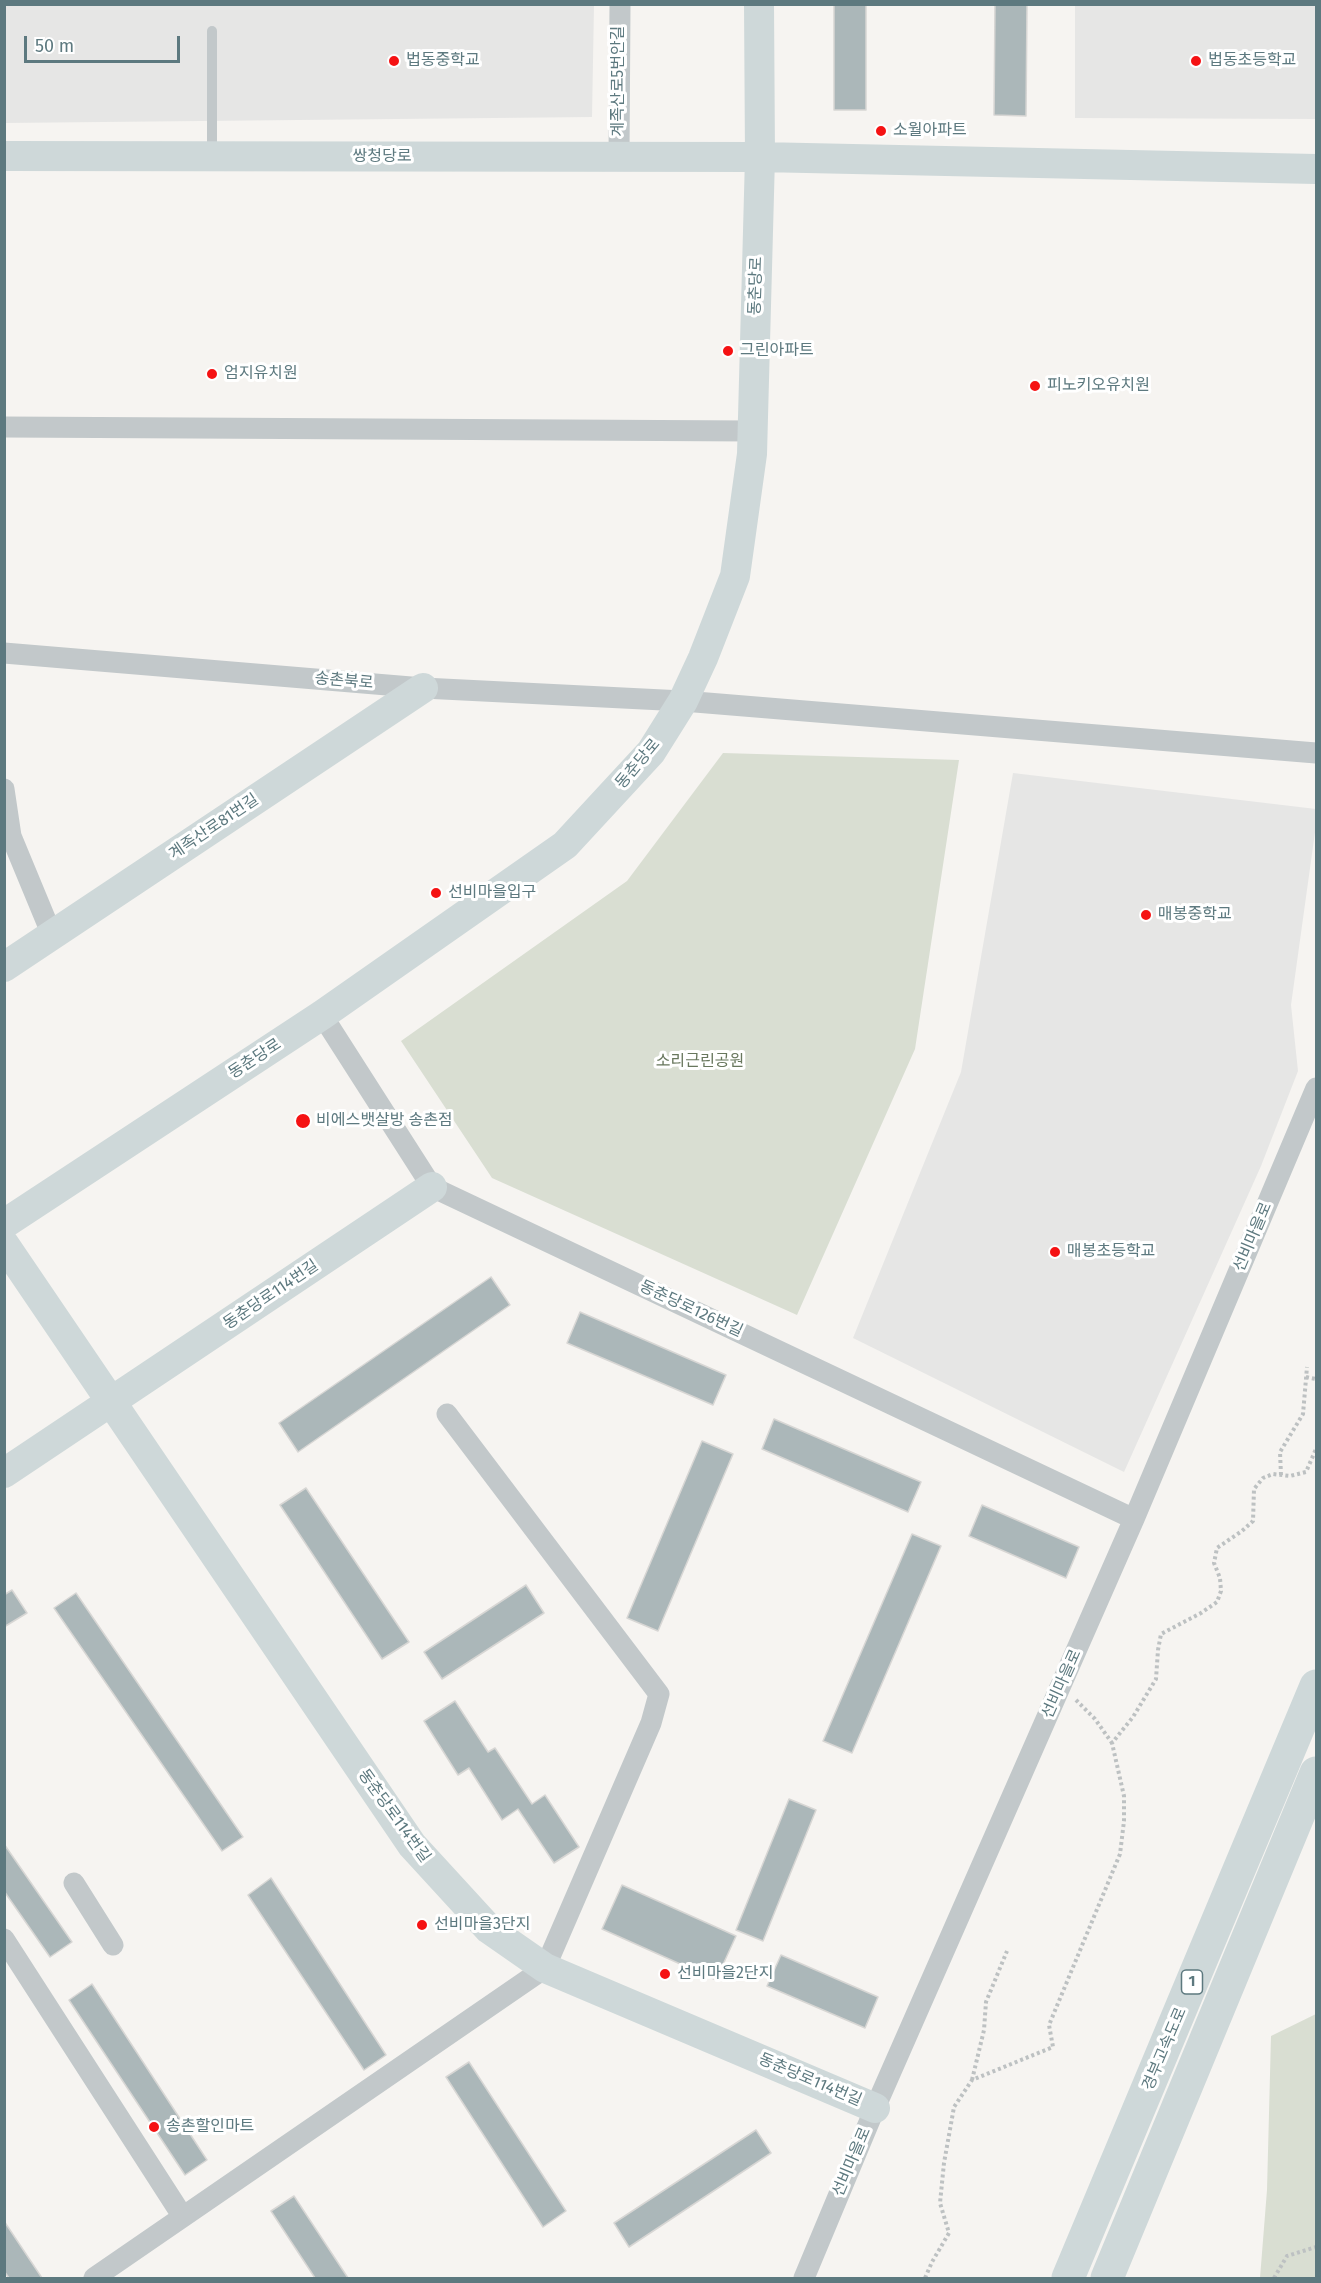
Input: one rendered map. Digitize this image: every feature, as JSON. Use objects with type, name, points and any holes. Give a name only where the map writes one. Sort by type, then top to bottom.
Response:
[{"type":"highway","name":"경부고속도로","points":[[1068,2278],[1317,1686]]},
{"type":"highway","name":"경부고속도로","points":[[1107,2278],[1317,1773]]},
{"type":"main road","name":"동춘당로","points":[[4,1224],[322,1015],[565,845],[651,752],[683,701],[703,658],[735,576],[752,454],[760,157],[759,4]]},
{"type":"main road","name":"쌍청당로","points":[[4,156],[760,157],[1317,169]]},
{"type":"main road","name":"계족산로81번길","points":[[4,967],[423,687]]},
{"type":"main road","name":"동춘당로114번길","points":[[110,1402],[432,1187]]},
{"type":"main road","name":"동춘당로114번길","points":[[4,1244],[412,1845],[489,1929],[545,1968],[875,2108]]},
{"type":"main road","points":[[4,1473],[110,1402]]},
{"type":"street","name":"계족산로5번안길","points":[[619,157],[620,4]]},
{"type":"street","points":[[4,427],[752,431]]},
{"type":"street","name":"송촌북로","points":[[4,653],[423,687],[683,701],[1317,753]]},
{"type":"street","points":[[4,789],[11,836],[52,935]]},
{"type":"street","points":[[322,1015],[432,1187]]},
{"type":"street","name":"선비마을로","points":[[804,2278],[875,2108],[1134,1519],[1317,1088]]},
{"type":"street","name":"동춘당로126번길","points":[[432,1187],[1134,1519]]},
{"type":"street","points":[[94,2278],[545,1968],[651,1723],[659,1694],[447,1414]]},
{"type":"street","points":[[74,1883],[112,1945]]},
{"type":"street","points":[[4,1939],[183,2217]]},
{"type":"lane","points":[[212,31],[212,157]]},
{"type":"path","points":[[1281,1475],[1280,1452],[1303,1414],[1307,1367]]},
{"type":"path","points":[[1306,1377],[1317,1379]]},
{"type":"path","points":[[1112,1743],[1133,1717],[1156,1678],[1161,1634],[1217,1602],[1221,1591],[1220,1578],[1214,1563],[1217,1548],[1253,1521],[1254,1489],[1263,1478],[1273,1474],[1290,1476],[1306,1472],[1317,1449]]},
{"type":"path","points":[[972,2080],[1053,2047],[1049,2025],[1120,1854],[1124,1796],[1112,1743],[1095,1719],[1073,1696]]},
{"type":"path","points":[[925,2278],[949,2233],[940,2203],[944,2163],[954,2107],[972,2080],[984,2030],[986,2002],[1007,1951]]},
{"type":"path","points":[[1274,2278],[1287,2256],[1317,2247]]},
{"type":"shaded area","name":"법동중학교","points":[[4,5],[594,5],[592,117],[5,123]]},
{"type":"shaded area","name":"법동초등학교","points":[[1075,5],[1316,5],[1316,119],[1075,118]]},
{"type":"shaded area","points":[[1013,773],[1316,809],[1316,825],[1291,1005],[1298,1071],[1261,1166],[1124,1472],[853,1338],[961,1072]]},
{"type":"green space","name":"소리근린공원","points":[[723,753],[959,760],[915,1049],[797,1315],[492,1178],[401,1041],[627,881]]},
{"type":"green space","points":[[1316,2014],[1316,2278],[1260,2278],[1267,2190],[1271,2036]]},
{"type":"building","points":[[834,4],[866,4],[866,110],[834,110]]},
{"type":"building","points":[[995,4],[1027,4],[1026,116],[994,115]]},
{"type":"building","points":[[491,1277],[510,1305],[298,1452],[279,1423]]},
{"type":"building","points":[[580,1312],[726,1375],[713,1405],[567,1343]]},
{"type":"building","points":[[774,1419],[921,1482],[908,1512],[762,1449]]},
{"type":"building","points":[[702,1441],[733,1454],[658,1631],[627,1618]]},
{"type":"building","points":[[306,1488],[409,1642],[382,1659],[280,1505]]},
{"type":"building","points":[[982,1505],[1079,1547],[1066,1578],[969,1536]]},
{"type":"building","points":[[912,1534],[941,1546],[852,1753],[823,1741]]},
{"type":"building","points":[[526,1585],[544,1613],[442,1679],[424,1652]]},
{"type":"building","points":[[12,1590],[27,1613],[4,1627],[4,1595]]},
{"type":"building","points":[[76,1593],[243,1837],[222,1851],[54,1608]]},
{"type":"building","points":[[455,1701],[488,1752],[495,1748],[532,1804],[545,1795],[579,1847],[554,1863],[518,1809],[502,1820],[469,1768],[458,1775],[424,1721]]},
{"type":"building","points":[[789,1799],[816,1810],[763,1941],[736,1930]]},
{"type":"building","points":[[4,1844],[72,1942],[50,1957],[4,1891]]},
{"type":"building","points":[[271,1878],[386,2055],[364,2070],[248,1895]]},
{"type":"building","points":[[622,1885],[736,1936],[716,1980],[602,1929]]},
{"type":"building","points":[[781,1955],[878,1997],[865,2028],[767,1986]]},
{"type":"building","points":[[92,1984],[207,2160],[185,2175],[69,2000]]},
{"type":"building","points":[[469,2062],[566,2211],[543,2227],[446,2077]]},
{"type":"building","points":[[756,2130],[771,2153],[629,2247],[614,2223]]},
{"type":"building","points":[[294,2196],[348,2278],[315,2278],[271,2211]]},
{"type":"building","points":[[4,2221],[42,2278],[9,2278],[4,2271]]},
{"type":"place","name":"법동중학교","points":[[394,61]]},
{"type":"place","name":"법동초등학교","points":[[1196,61]]},
{"type":"place","name":"소월아파트","points":[[881,131]]},
{"type":"place","name":"그린아파트","points":[[728,351]]},
{"type":"place","name":"엄지유치원","points":[[212,374]]},
{"type":"place","name":"피노키오유치원","points":[[1035,386]]},
{"type":"place","name":"선비마을입구","points":[[436,893]]},
{"type":"place","name":"매봉중학교","points":[[1146,915]]},
{"type":"place","name":"비에스뱃살방 송촌점","points":[[303,1121]]},
{"type":"place","name":"매봉초등학교","points":[[1055,1252]]},
{"type":"place","name":"선비마을3단지","points":[[422,1925]]},
{"type":"place","name":"선비마을2단지","points":[[665,1974]]},
{"type":"place","name":"송촌할인마트","points":[[154,2127]]}]
